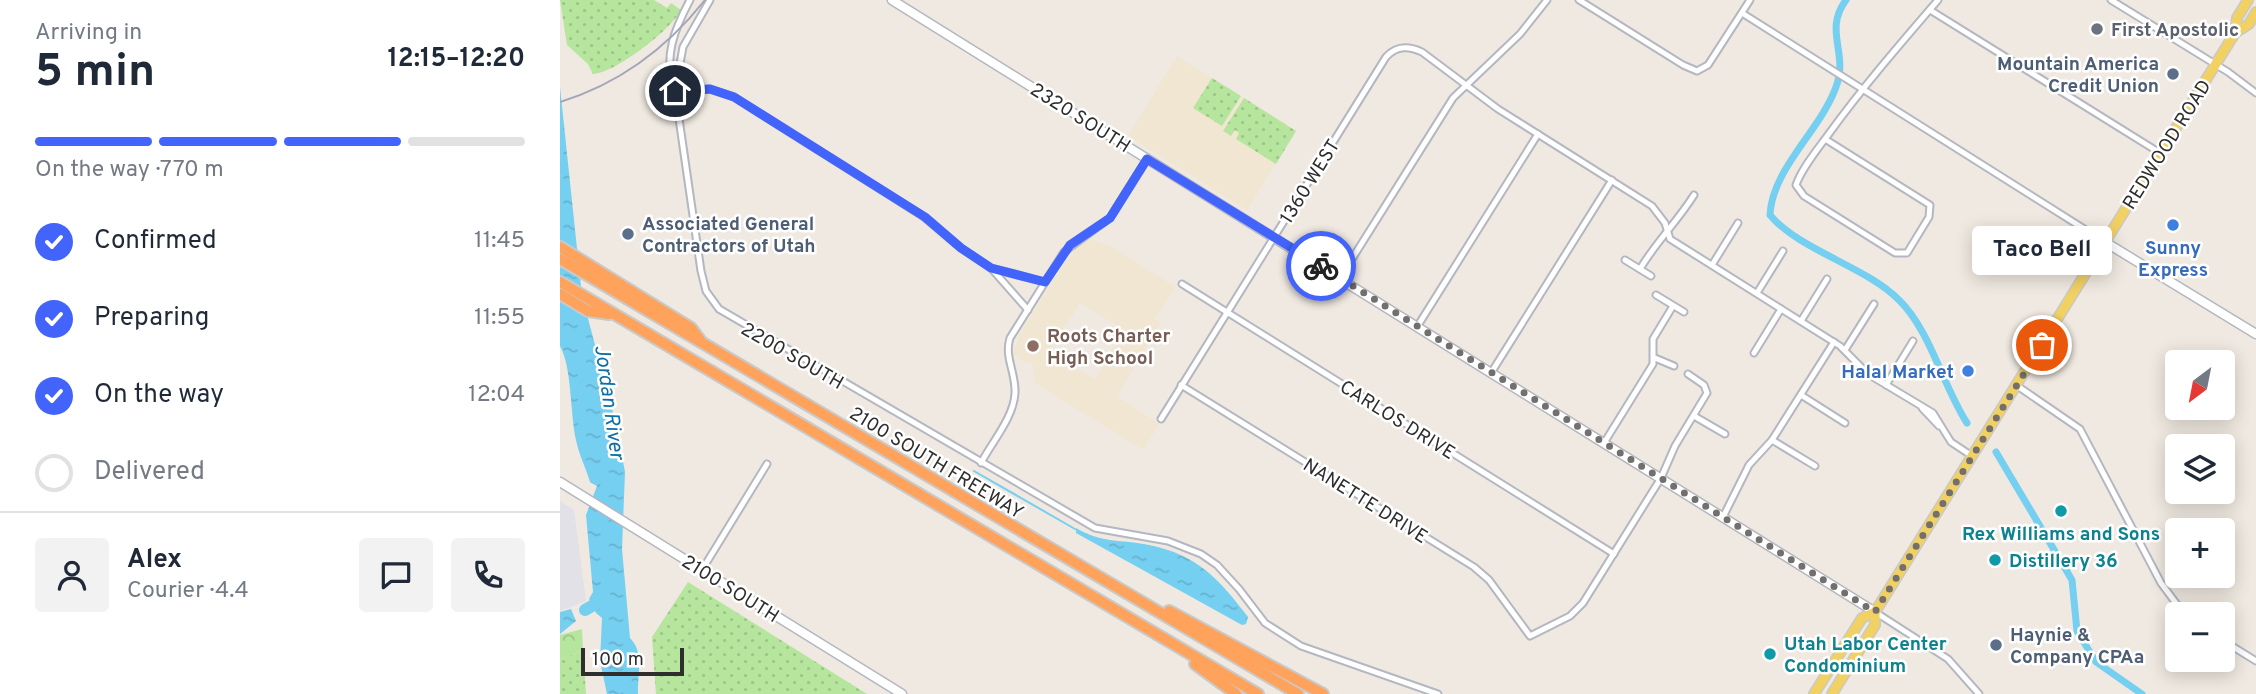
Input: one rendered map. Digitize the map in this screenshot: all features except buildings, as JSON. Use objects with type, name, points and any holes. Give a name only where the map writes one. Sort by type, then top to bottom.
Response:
[{"type":"highway","points":[[560,247],[596,276]]},
{"type":"highway","points":[[560,259],[596,276]]},
{"type":"highway","name":"2100 SOUTH FREEWAY","points":[[596,276],[691,328],[706,346],[1298,694]]},
{"type":"highway","name":"2100 SOUTH FREEWAY","points":[[560,282],[1258,694]]},
{"type":"highway","points":[[560,294],[588,311],[615,315]]},
{"type":"highway","points":[[1080,567],[1120,584],[1323,694]]},
{"type":"highway","points":[[1159,636],[1236,694]]},
{"type":"main road","name":"REDWOOD ROAD","points":[[1832,694],[1875,625],[1875,612],[2235,33],[2237,18],[2248,0]]},
{"type":"main road","name":"REDWOOD ROAD","points":[[2235,33],[2249,24],[2256,12]]},
{"type":"main road","name":"REDWOOD ROAD","points":[[1814,694],[1862,618],[1875,612]]},
{"type":"street","points":[[675,91],[671,79],[670,54],[673,37],[690,0]]},
{"type":"street","points":[[675,91],[683,47],[710,0]]},
{"type":"street","name":"2320 SOUTH","points":[[892,0],[1875,612]]},
{"type":"street","points":[[1340,278],[1448,104],[1520,34],[1547,0]]},
{"type":"street","points":[[1579,0],[1683,65],[1700,70],[1708,65],[1750,0]]},
{"type":"street","points":[[1825,139],[1926,201],[1931,208],[1907,253],[1895,253],[1796,188],[1798,180],[1825,139],[1862,89],[1938,0]]},
{"type":"street","points":[[2111,0],[2256,93]]},
{"type":"street","points":[[1930,9],[2160,153]]},
{"type":"street","points":[[1742,13],[2256,334]]},
{"type":"street","name":"1360 WEST","points":[[1161,419],[1392,50],[1408,47],[1415,49],[1465,85]]},
{"type":"street","points":[[1465,85],[1652,206],[1672,240],[1834,342],[1845,350],[1862,370],[1921,408],[1951,442],[1972,456]]},
{"type":"street","points":[[675,91],[710,89],[734,97],[925,217],[961,248],[991,268],[1028,310]]},
{"type":"street","name":"2200 SOUTH","points":[[675,91],[706,291],[712,302],[735,321],[1095,528],[1168,541],[1201,554],[1217,565],[1240,589],[1265,623],[1301,646],[1438,694]]},
{"type":"street","points":[[1417,327],[1538,134]]},
{"type":"street","points":[[981,463],[1014,404],[1015,389],[1007,346],[1070,245],[1110,218],[1147,159]]},
{"type":"street","points":[[1491,373],[1612,180]]},
{"type":"street","points":[[1640,269],[1674,226],[1694,194]]},
{"type":"street","points":[[1712,265],[1738,223]]},
{"type":"street","points":[[1756,293],[1783,251]]},
{"type":"street","points":[[1625,260],[1651,276]]},
{"type":"street","points":[[991,268],[1045,282]]},
{"type":"street","points":[[1801,321],[1827,279]]},
{"type":"street","name":"CARLOS DRIVE","points":[[1182,284],[1614,554]]},
{"type":"street","points":[[1656,295],[1684,312]]},
{"type":"street","points":[[1845,350],[1874,304]]},
{"type":"street","points":[[1604,443],[1655,358],[1653,339],[1673,306]]},
{"type":"street","points":[[1754,352],[1781,309]]},
{"type":"street","points":[[1886,385],[1913,341]]},
{"type":"street","points":[[1723,517],[1749,465],[1772,440],[1834,342]]},
{"type":"street","points":[[1655,358],[1674,366]]},
{"type":"street","points":[[1614,554],[1661,478],[1675,446],[1706,390],[1702,383],[1688,374]]},
{"type":"street","name":"NANETTE DRIVE","points":[[1181,385],[1474,567],[1489,580],[1530,636],[1570,616],[1583,604],[1614,554]]},
{"type":"street","points":[[2016,385],[2080,429],[2166,591],[2175,602]]},
{"type":"street","points":[[1801,395],[1845,423]]},
{"type":"street","points":[[1694,416],[1725,435]]},
{"type":"street","points":[[1772,440],[1815,466]]},
{"type":"street","points":[[702,570],[767,464]]},
{"type":"street","name":"2100 SOUTH","points":[[560,482],[902,694]]},
{"type":"street","points":[[1875,612],[1948,659],[1979,694]]},
{"type":"street","points":[[2235,648],[2256,661]]},
{"type":"shaded area","points":[[1177,56],[1296,131],[1247,210],[1128,136]]},
{"type":"shaded area","name":"Roots Charter High School","points":[[1091,239],[1114,248],[1175,287],[1155,319],[1161,323],[1117,396],[1159,424],[1143,450],[1035,383],[1032,362],[1025,362],[1013,355],[1019,335],[1076,248]],"holes":[[[1080,303],[1124,330],[1095,379],[1048,353]]]},
{"type":"shaded area","points":[[560,501],[574,510],[586,601],[560,611]]},
{"type":"green space","points":[[560,0],[654,0],[667,8],[671,3],[681,10],[655,39],[642,49],[615,66],[593,74],[588,64],[567,45]]},
{"type":"green space","points":[[1212,78],[1241,96],[1222,126],[1193,108]]},
{"type":"green space","points":[[1244,98],[1296,131],[1276,164],[1236,139],[1239,133],[1235,130],[1231,136],[1223,131]]},
{"type":"green space","points":[[688,582],[867,694],[656,694],[652,637]]},
{"type":"green space","points":[[582,629],[583,650],[560,660],[560,635]]},
{"type":"green space","points":[[583,650],[586,694],[560,694],[560,660]]},
{"type":"water","points":[[560,87],[582,296],[616,424],[625,472],[622,549],[630,638],[639,657],[638,694],[607,694],[600,661],[602,618],[596,613],[589,599],[593,592],[586,515],[597,486],[590,482],[577,446],[567,366],[560,346]]},
{"type":"water","points":[[1076,528],[1103,539],[1166,549],[1194,562],[1227,591],[1248,617],[1246,624],[1242,625],[1076,533]]},
{"type":"water","points":[[571,609],[576,621],[560,634],[560,612]]},
{"type":"waterway","points":[[1846,0],[1837,22],[1840,63],[1836,87],[1829,103],[1779,182],[1770,215],[1798,238],[1869,277],[1899,300],[1910,312],[1928,342],[1967,423]]},
{"type":"waterway","points":[[1996,452],[2072,580],[2077,631],[2096,662],[2142,694]]},
{"type":"waterway","points":[[974,471],[1075,529]]},
{"type":"waterway","name":"Jordan River","points":[[585,610],[606,598]]},
{"type":"tram line","points":[[560,102],[602,85],[640,62],[675,34],[705,0]]},
{"type":"way so far","points":[[1321,266],[1875,612],[2042,345]]},
{"type":"place","name":"First Apostolic","points":[[2097,29]]},
{"type":"place","name":"Mountain America Credit Union","points":[[2173,74]]},
{"type":"place","name":"Sunny Express","points":[[2173,225]]},
{"type":"place","name":"Associated General Contractors of Utah","points":[[628,234]]},
{"type":"place","name":"Taco Bell","points":[[2042,345]]},
{"type":"place","name":"Roots Charter High School","points":[[1033,346]]},
{"type":"place","name":"Halal Market","points":[[1968,371]]},
{"type":"place","name":"Rex Williams and Sons","points":[[2061,511]]},
{"type":"place","name":"Distillery 36","points":[[1995,560]]},
{"type":"place","name":"Haynie & Company CPAa","points":[[1996,645]]},
{"type":"place","name":"Utah Labor Center Condominium","points":[[1770,654]]},
{"type":"route","points":[[675,91],[710,89],[734,97],[925,217],[961,248],[991,268],[1002,268],[1045,282],[1070,245],[1110,218],[1147,159],[1321,266]]}]
